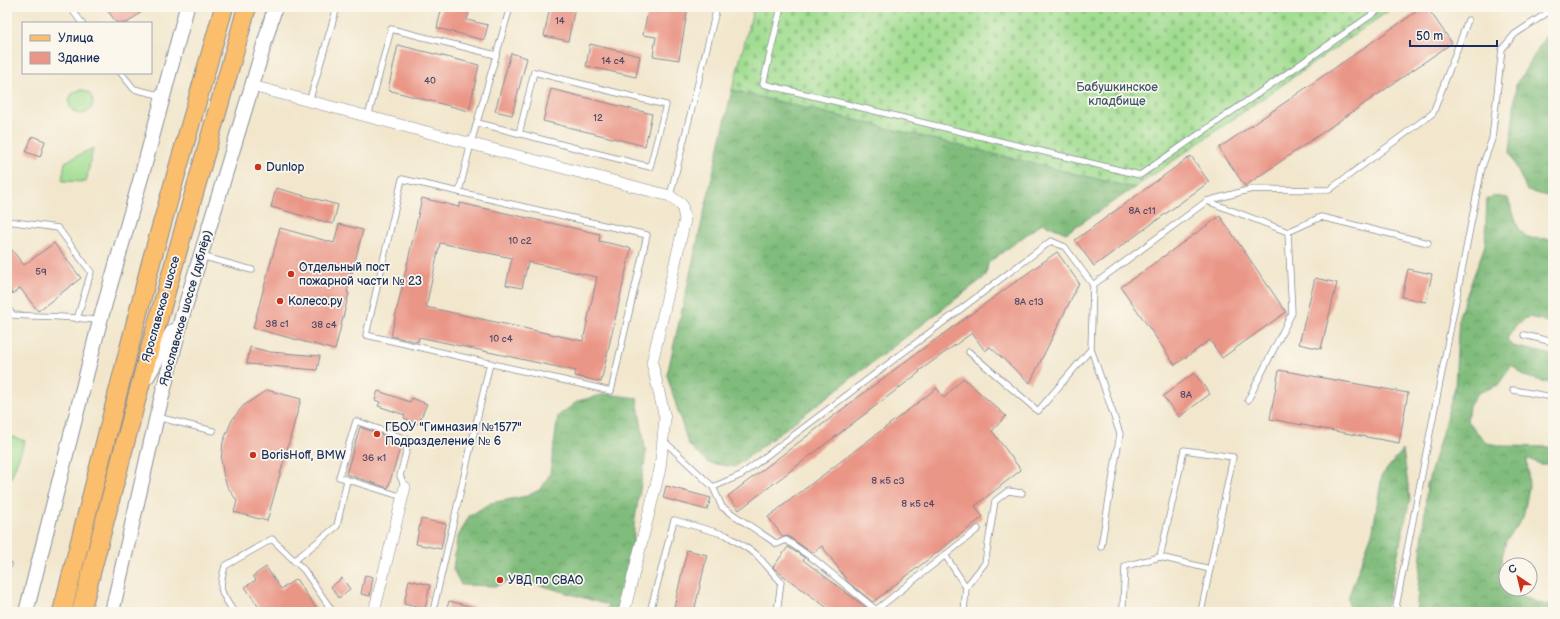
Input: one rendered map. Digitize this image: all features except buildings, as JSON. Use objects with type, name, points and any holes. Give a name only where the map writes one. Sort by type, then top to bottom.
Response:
[{"type":"main road","name":"Ярославское шоссе","points":[[62,612],[151,262],[224,7]]},
{"type":"main road","name":"Ярославское шоссе","points":[[81,612],[138,391],[246,7]]},
{"type":"street","points":[[26,612],[100,321],[146,160],[187,7]]},
{"type":"street","name":"Ярославское шоссе (дублёр)","points":[[112,612],[156,416],[182,317],[275,7]]},
{"type":"street","points":[[252,86],[670,196],[682,205],[685,220],[652,363],[665,418],[660,469],[624,612]]},
{"type":"street","points":[[138,391],[182,317]]},
{"type":"street","points":[[374,612],[404,492]]},
{"type":"lane","points":[[70,7],[81,22]]},
{"type":"lane","points":[[310,102],[337,7]]},
{"type":"lane","points":[[460,192],[471,143],[510,7]]},
{"type":"lane","points":[[670,196],[717,7]]},
{"type":"lane","points":[[781,7],[763,84],[1140,175],[1383,7]]},
{"type":"lane","points":[[1395,612],[1482,167],[1492,139],[1502,49],[1515,34],[1553,9]]},
{"type":"lane","points":[[1092,285],[1207,201],[1252,189],[1329,190],[1434,113],[1468,20]]},
{"type":"lane","points":[[368,117],[391,29],[496,55]]},
{"type":"lane","points":[[477,123],[519,134],[650,167],[666,105],[534,72],[519,134]]},
{"type":"lane","points":[[122,74],[134,89],[163,96]]},
{"type":"lane","points":[[402,179],[460,192],[647,235],[611,391],[366,335],[402,179]]},
{"type":"lane","points":[[1207,201],[1288,232],[1320,218],[1428,243]]},
{"type":"lane","points":[[7,221],[58,228],[91,272],[77,319]]},
{"type":"lane","points":[[1248,400],[1292,313],[1288,232]]},
{"type":"lane","points":[[713,487],[741,474],[1051,241],[1065,247],[1092,285],[1091,349],[1120,434],[1101,547]]},
{"type":"lane","points":[[200,256],[252,270]]},
{"type":"lane","points":[[7,307],[13,315],[100,321]]},
{"type":"lane","points":[[1524,335],[1553,342]]},
{"type":"lane","points":[[969,352],[1038,411],[1091,349]]},
{"type":"lane","points":[[433,610],[490,363]]},
{"type":"lane","points":[[1513,390],[1553,396]]},
{"type":"lane","points":[[156,416],[214,431]]},
{"type":"lane","points":[[356,421],[409,440],[400,476],[404,492],[347,480],[339,477],[356,421]]},
{"type":"lane","points":[[662,440],[713,487],[722,507],[777,544],[786,540],[815,560],[876,610],[978,529]]},
{"type":"lane","points":[[1160,557],[1184,450],[1233,456],[1201,612]]},
{"type":"lane","points":[[294,561],[337,526],[347,480]]},
{"type":"lane","points":[[964,612],[966,587],[985,562],[995,501],[1008,491],[1022,493]]},
{"type":"lane","points":[[650,612],[674,520],[726,535],[756,554],[781,582],[777,612]]},
{"type":"lane","points":[[234,612],[222,594],[220,584],[225,566],[272,539],[304,570],[333,612]]},
{"type":"lane","points":[[945,555],[966,587]]},
{"type":"lane","points":[[1123,605],[1125,566],[1160,557],[1210,569]]},
{"type":"lane","points":[[7,563],[9,565],[7,567]]},
{"type":"green space","name":"Бабушкинское кладбище","points":[[754,7],[1394,7],[1134,188],[732,90]]},
{"type":"green space","points":[[1553,28],[1553,195],[1548,196],[1527,191],[1510,153],[1516,85],[1549,31]]},
{"type":"green space","points":[[81,90],[89,94],[93,102],[89,110],[81,114],[73,110],[69,102],[73,94]]},
{"type":"green space","points":[[732,90],[1134,188],[1066,233],[1042,223],[988,263],[986,276],[735,467],[708,463],[688,444],[667,375]]},
{"type":"green space","points":[[93,148],[86,182],[62,181],[65,162]]},
{"type":"green space","points":[[1494,196],[1508,198],[1518,227],[1527,238],[1553,239],[1553,326],[1542,320],[1528,317],[1516,325],[1507,339],[1513,346],[1553,355],[1553,384],[1524,376],[1512,365],[1498,385],[1478,393],[1469,406],[1467,421],[1487,443],[1503,446],[1553,448],[1553,464],[1540,464],[1527,458],[1529,487],[1523,518],[1506,541],[1502,557],[1498,557],[1498,597],[1524,597],[1542,604],[1553,606],[1553,612],[1416,612],[1427,485],[1455,387],[1459,316],[1485,245],[1487,199]]},
{"type":"green space","points":[[606,394],[637,398],[646,454],[634,525],[633,561],[620,612],[606,612],[608,605],[516,578],[496,586],[461,585],[453,569],[457,539],[469,516],[491,503],[527,496],[541,489],[550,474],[558,416],[578,401]]},
{"type":"green space","points":[[7,435],[25,441],[11,478],[7,477]]},
{"type":"green space","points":[[1403,450],[1410,499],[1385,612],[1349,612],[1348,598],[1373,530],[1382,475]]},
{"type":"place","name":"Dunlop","points":[[258,167]]},
{"type":"place","name":"Отдельный пост пожарной части № 23","points":[[291,274]]},
{"type":"place","name":"Колесо.ру","points":[[280,301]]},
{"type":"place","name":"ГБОУ \"Гимназия №1577\" Подразделение № 6","points":[[377,434]]},
{"type":"place","name":"BorisHoff, BMW","points":[[253,455]]},
{"type":"place","name":"УВД по СВАО","points":[[500,580]]}]
